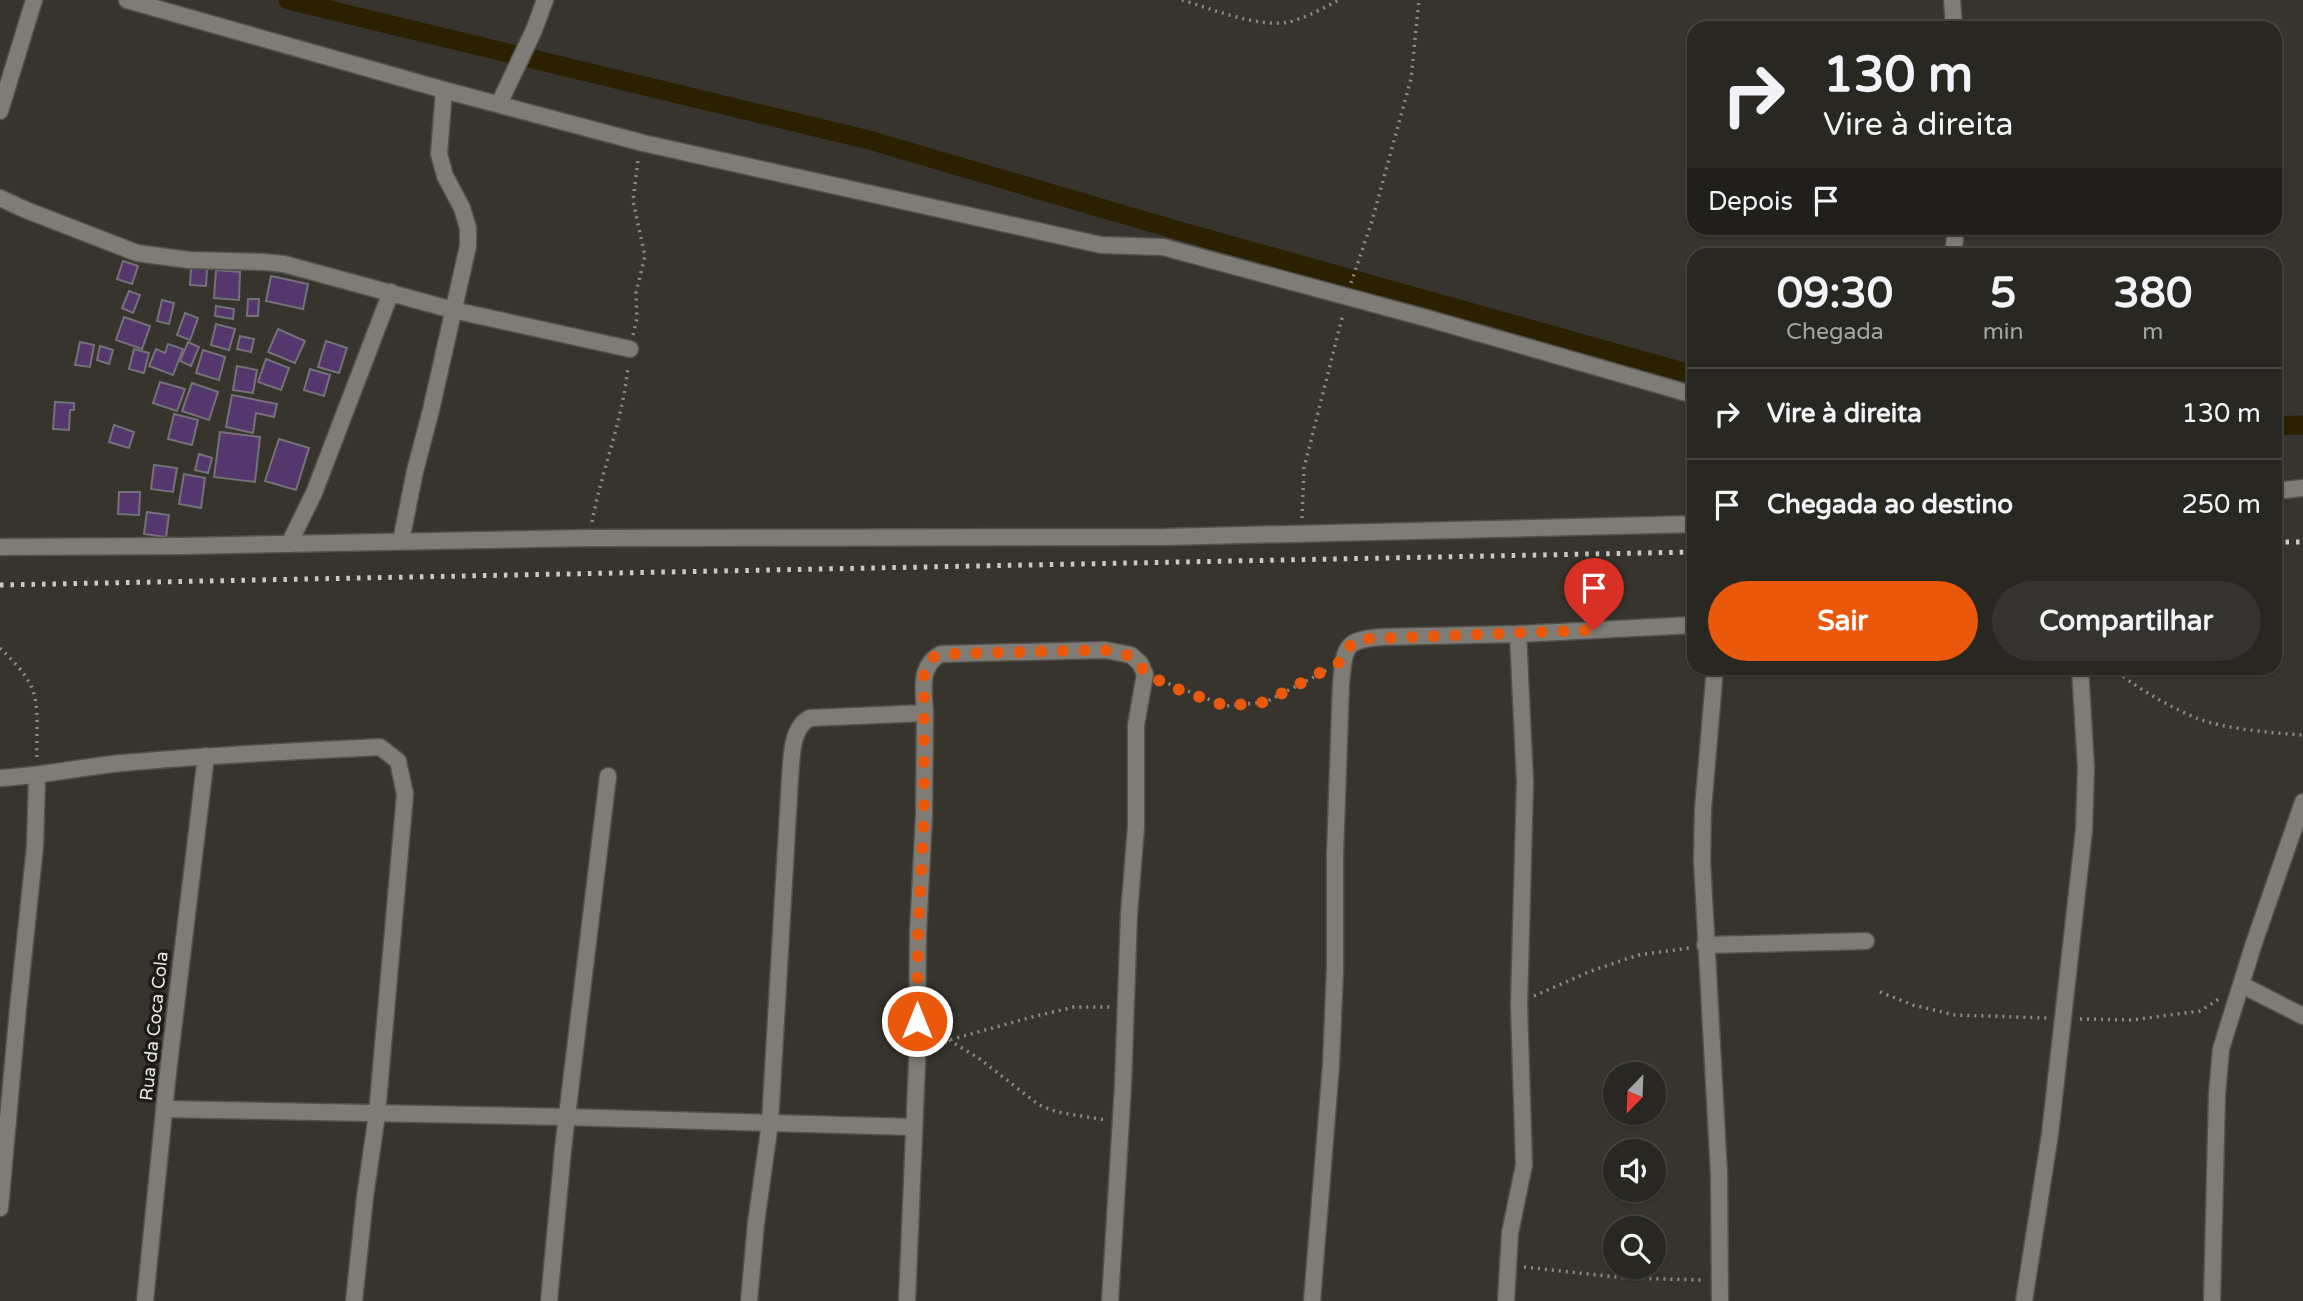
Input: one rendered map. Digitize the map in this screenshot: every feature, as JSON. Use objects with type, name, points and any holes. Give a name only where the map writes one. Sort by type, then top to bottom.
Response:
[{"type":"street","points":[[0,111],[34,0]]},
{"type":"street","points":[[127,0],[643,143],[1101,245],[1163,247],[1347,296],[1687,393]]},
{"type":"street","points":[[499,104],[545,0]]},
{"type":"street","points":[[1952,0],[1954,21]]},
{"type":"street","points":[[401,541],[415,471],[464,269],[468,228],[462,208],[445,176],[439,154],[444,90]]},
{"type":"street","points":[[0,198],[137,253],[190,260],[284,264],[453,310],[630,349]]},
{"type":"street","points":[[289,544],[314,493],[391,292]]},
{"type":"street","points":[[2282,490],[2303,488]]},
{"type":"street","points":[[0,547],[589,538],[1301,535],[1687,524]]},
{"type":"street","points":[[1312,1301],[1331,1065],[1335,970],[1335,854],[1344,660],[1352,642],[1362,639],[1687,625]]},
{"type":"street","points":[[1506,1301],[1512,1220],[1524,1165],[1519,1005],[1525,782],[1518,634]]},
{"type":"street","points":[[907,1301],[924,816],[924,674],[932,658],[940,654],[1105,650],[1131,656],[1140,663],[1145,674],[1136,725],[1136,827],[1129,914],[1110,1301]]},
{"type":"street","points":[[1714,675],[1703,809],[1705,946],[1716,1103],[1720,1301]]},
{"type":"street","points":[[2024,1301],[2050,1134],[2086,799],[2080,675]]},
{"type":"street","points":[[749,1301],[756,1223],[770,1123],[790,778],[799,728],[810,718],[925,713]]},
{"type":"street","points":[[0,778],[206,756],[380,747],[398,761],[405,794],[377,1114],[354,1301]]},
{"type":"street","name":"Rua da Coca Cola","points":[[145,1301],[164,1109],[206,756]]},
{"type":"street","points":[[0,1208],[35,846],[37,776]]},
{"type":"street","points":[[550,1301],[567,1117],[608,776]]},
{"type":"street","points":[[2212,1301],[2219,1069],[2228,1024],[2303,802]]},
{"type":"street","points":[[1705,946],[1866,942]]},
{"type":"street","points":[[2242,985],[2303,1016]]},
{"type":"street","points":[[164,1109],[913,1127]]},
{"type":"path","points":[[1182,0],[1231,15],[1276,23],[1305,17],[1339,0]]},
{"type":"path","points":[[1301,535],[1304,468],[1347,296],[1411,79],[1419,0]]},
{"type":"path","points":[[0,648],[19,667],[32,689],[36,717],[37,776]]},
{"type":"path","points":[[1145,674],[1226,706],[1266,702],[1344,660]]},
{"type":"path","points":[[2121,675],[2136,687],[2198,719],[2264,732],[2303,735]]},
{"type":"path","points":[[1519,1005],[1591,971],[1638,955],[1705,946]]},
{"type":"path","points":[[1880,992],[1913,1005],[1955,1016],[2133,1020],[2200,1011],[2242,985]]},
{"type":"path","points":[[917,1063],[949,1040],[1073,1007],[1126,1007]]},
{"type":"path","points":[[949,1040],[980,1059],[1039,1105],[1056,1112],[1102,1121],[1121,1117]]},
{"type":"path","points":[[1507,1265],[1625,1278],[1721,1280]]},
{"type":"building","points":[[123,261],[138,266],[132,284],[117,279]]},
{"type":"building","points":[[191,267],[207,269],[206,286],[190,285]]},
{"type":"building","points":[[216,270],[240,272],[239,300],[214,298]]},
{"type":"building","points":[[271,276],[308,284],[303,309],[266,301]]},
{"type":"building","points":[[129,291],[140,295],[133,313],[122,308]]},
{"type":"building","points":[[248,299],[259,299],[258,316],[247,316]]},
{"type":"building","points":[[162,300],[174,303],[169,324],[157,321]]},
{"type":"building","points":[[216,306],[234,309],[233,319],[215,316]]},
{"type":"building","points":[[185,313],[198,318],[190,340],[177,335]]},
{"type":"building","points":[[124,317],[150,326],[142,349],[116,340]]},
{"type":"building","points":[[216,324],[235,329],[229,350],[211,345]]},
{"type":"building","points":[[278,329],[305,341],[295,363],[268,352]]},
{"type":"building","points":[[240,336],[254,339],[251,352],[237,349]]},
{"type":"building","points":[[326,341],[347,348],[339,373],[318,367]]},
{"type":"building","points":[[80,342],[94,345],[90,367],[75,365]]},
{"type":"building","points":[[188,342],[199,347],[191,366],[180,361]]},
{"type":"building","points":[[168,344],[183,349],[173,375],[149,366],[156,349],[165,353]]},
{"type":"building","points":[[100,346],[113,350],[109,364],[97,360]]},
{"type":"building","points":[[134,349],[149,353],[144,373],[129,369]]},
{"type":"building","points":[[203,350],[225,357],[219,380],[196,373]]},
{"type":"building","points":[[266,359],[289,368],[281,390],[258,382]]},
{"type":"building","points":[[237,366],[257,370],[253,393],[233,390]]},
{"type":"building","points":[[310,369],[330,375],[324,396],[304,390]]},
{"type":"building","points":[[160,382],[185,389],[177,411],[153,403]]},
{"type":"building","points":[[192,383],[218,392],[209,420],[182,411]]},
{"type":"building","points":[[232,395],[277,404],[274,417],[256,413],[253,433],[226,427]]},
{"type":"building","points":[[55,402],[74,403],[74,410],[70,410],[69,430],[53,429]]},
{"type":"building","points":[[174,414],[198,420],[192,445],[168,439]]},
{"type":"building","points":[[114,425],[134,432],[129,448],[109,442]]},
{"type":"building","points":[[220,432],[260,437],[255,482],[214,477]]},
{"type":"building","points":[[279,439],[309,448],[296,490],[265,481]]},
{"type":"building","points":[[199,454],[212,458],[208,473],[195,470]]},
{"type":"building","points":[[154,465],[177,468],[173,492],[151,489]]},
{"type":"building","points":[[184,474],[205,478],[201,508],[179,504]]},
{"type":"building","points":[[119,492],[140,492],[139,515],[118,514]]},
{"type":"building","points":[[147,512],[169,515],[166,537],[144,534]]},
{"type":"waterway","points":[[288,0],[869,140],[1173,229],[1687,373]]},
{"type":"waterway","points":[[2282,426],[2303,425]]},
{"type":"railway","points":[[2282,542],[2303,542]]},
{"type":"railway","points":[[0,585],[1687,552]]},
{"type":"route","points":[[917,1021],[924,816],[924,674],[932,658],[940,654],[1028,650],[1119,652],[1140,663],[1145,674],[1226,706],[1266,702],[1344,660],[1352,642],[1362,639],[1594,630]]}]
